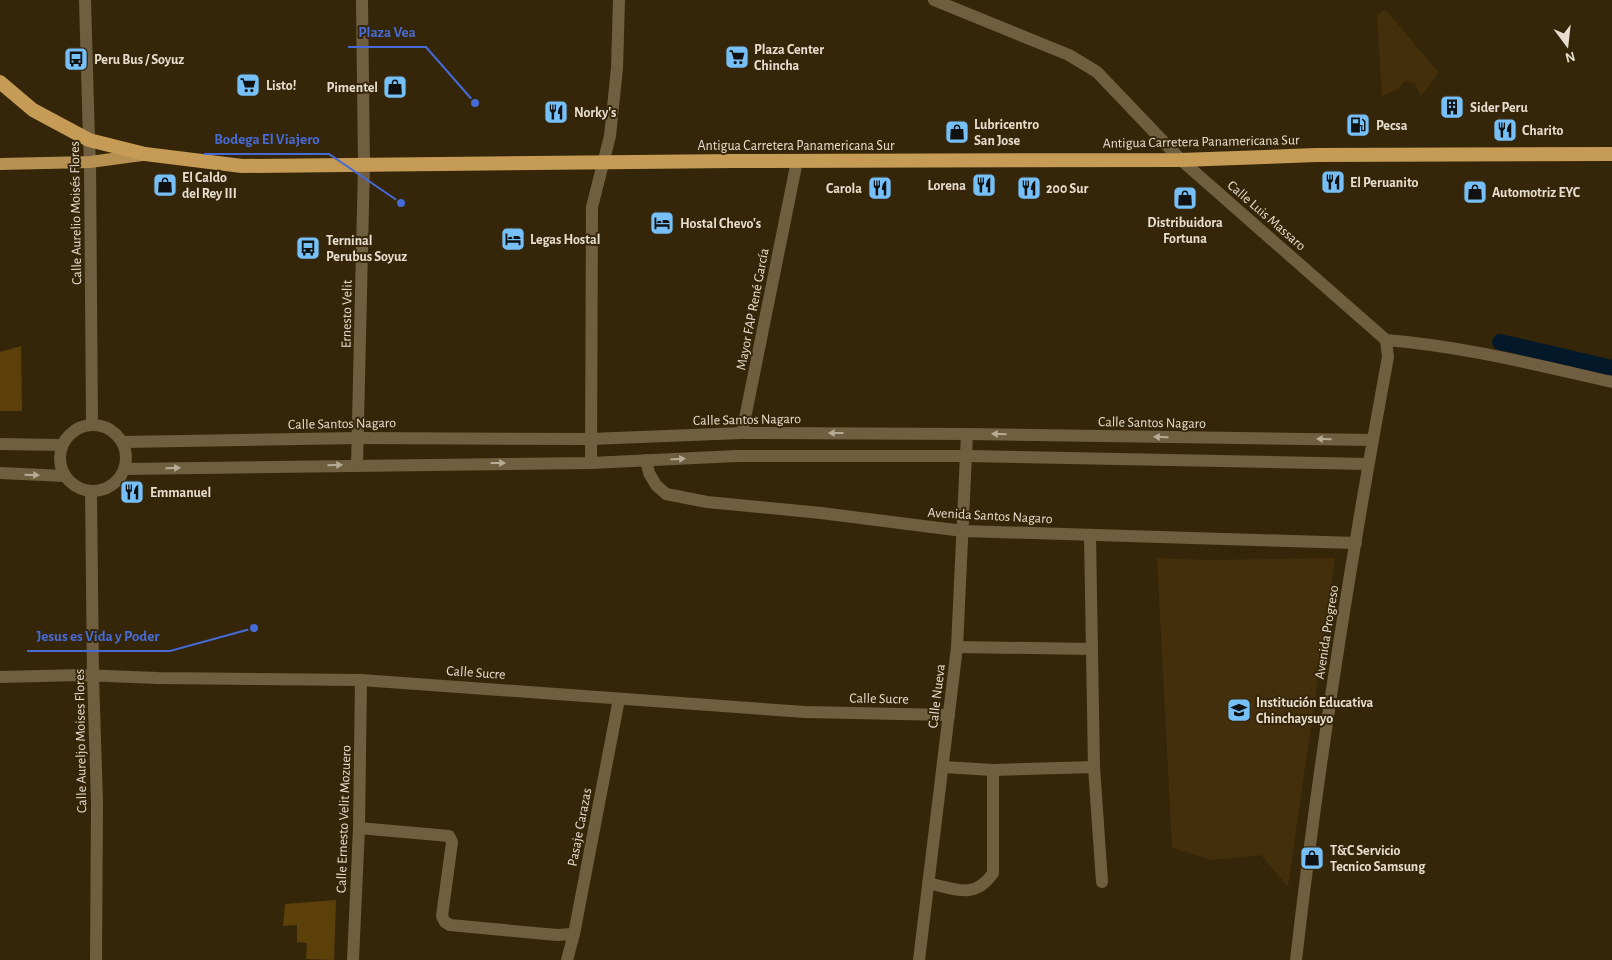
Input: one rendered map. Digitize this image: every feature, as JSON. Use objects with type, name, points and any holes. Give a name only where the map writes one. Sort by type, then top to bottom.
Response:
[{"type":"highway","name":"Antigua Carretera Panamericana Sur","points":[[0,82],[34,110],[88,140],[145,154],[242,166],[1181,160],[1317,155],[1612,154]]},
{"type":"main road","points":[[0,164],[90,162],[145,154]]},
{"type":"street","name":"Calle Aurelio Moisés Flores","points":[[85,0],[90,162],[92,425]]},
{"type":"street","name":"Ernesto Velit","points":[[356,465],[364,165],[362,0]]},
{"type":"street","points":[[591,463],[592,207],[610,136],[617,68],[618,0]]},
{"type":"street","name":"Calle Luis Massaro","points":[[934,0],[1069,55],[1097,72],[1181,160],[1386,340]]},
{"type":"street","name":"Mayor FAP René García","points":[[742,433],[797,161]]},
{"type":"street","points":[[1386,340],[1427,343],[1536,364],[1612,382]]},
{"type":"street","name":"Avenida Progreso","points":[[1296,960],[1311,829],[1368,464],[1388,357],[1386,340]]},
{"type":"street","points":[[92,425],[107,428],[116,434],[122,442],[126,460],[120,477],[114,484],[92,491],[79,488],[65,476],[60,456],[62,445],[76,429],[92,425]]},
{"type":"street","name":"Calle Santos Nagaro","points":[[122,442],[358,438],[590,439],[742,433],[1372,440]]},
{"type":"street","name":"Calle Nueva","points":[[919,960],[957,646],[967,434]]},
{"type":"street","points":[[0,444],[62,445]]},
{"type":"street","points":[[124,468],[591,463],[737,456],[967,456],[1368,464]]},
{"type":"street","name":"Avenida Santos Nagaro","points":[[646,460],[652,479],[666,494],[707,502],[821,513],[963,531],[1356,543]]},
{"type":"street","points":[[0,474],[65,476]]},
{"type":"street","name":"Calle Aureljo Moises Flores","points":[[92,491],[93,676],[97,802],[96,960]]},
{"type":"street","points":[[1090,535],[1094,767],[1102,882]]},
{"type":"street","points":[[957,646],[1092,649]]},
{"type":"street","name":"Calle Sucre","points":[[0,677],[93,676],[361,680],[805,712],[948,715]]},
{"type":"street","name":"Calle Ernesto Velit Mozuero","points":[[353,960],[359,828],[361,680]]},
{"type":"street","name":"Pasaje Carazas","points":[[567,960],[574,934],[619,699]]},
{"type":"street","points":[[942,767],[993,770],[1094,767]]},
{"type":"street","points":[[928,883],[966,891],[978,889],[994,873],[993,770]]},
{"type":"street","points":[[359,828],[449,836],[452,842],[442,916],[445,922],[450,925],[574,934]]},
{"type":"shaded area","points":[[1385,9],[1439,73],[1421,96],[1415,83],[1405,81],[1398,89],[1382,96],[1377,15]]},
{"type":"shaded area","points":[[21,346],[22,411],[0,411],[0,352]]},
{"type":"shaded area","name":"Institución Educativa Chinchaysuyo","points":[[1157,558],[1210,560],[1335,558],[1288,887],[1261,855],[1213,860],[1172,848]]},
{"type":"shaded area","points":[[336,900],[334,960],[306,959],[307,943],[297,942],[297,925],[283,926],[285,904]]},
{"type":"waterway","points":[[1500,342],[1612,368]]},
{"type":"place","name":"Plaza Center Chincha","points":[[737,57]]},
{"type":"place","name":"Peru Bus / Soyuz","points":[[76,59]]},
{"type":"place","name":"Listo!","points":[[248,85]]},
{"type":"place","name":"Pimentel","points":[[395,87]]},
{"type":"place","name":"Plaza Vea","points":[[475,103]]},
{"type":"place","name":"Sider Peru","points":[[1452,107]]},
{"type":"place","name":"Norky's","points":[[556,112]]},
{"type":"place","name":"Pecsa","points":[[1358,125]]},
{"type":"place","name":"Charito","points":[[1505,130]]},
{"type":"place","name":"Lubricentro San Jose","points":[[957,132]]},
{"type":"place","name":"El Peruanito","points":[[1333,182]]},
{"type":"place","name":"El Caldo del Rey III","points":[[165,185]]},
{"type":"place","name":"Lorena","points":[[984,185]]},
{"type":"place","name":"Carola","points":[[880,188]]},
{"type":"place","name":"200 Sur","points":[[1029,188]]},
{"type":"place","name":"Automotriz EYC","points":[[1475,192]]},
{"type":"place","name":"Distribuidora Fortuna","points":[[1185,198]]},
{"type":"place","name":"Bodega El Viajero","points":[[401,203]]},
{"type":"place","name":"Hostal Chevo's","points":[[662,223]]},
{"type":"place","name":"Legas Hostal","points":[[513,239]]},
{"type":"place","name":"Terninal Perubus Soyuz","points":[[308,248]]},
{"type":"place","name":"Emmanuel","points":[[132,492]]},
{"type":"place","name":"Jesus es Vida y Poder","points":[[254,628]]},
{"type":"place","name":"Institución Educativa Chinchaysuyo","points":[[1239,710]]},
{"type":"place","name":"T&C Servicio Tecnico Samsung","points":[[1312,858]]}]
